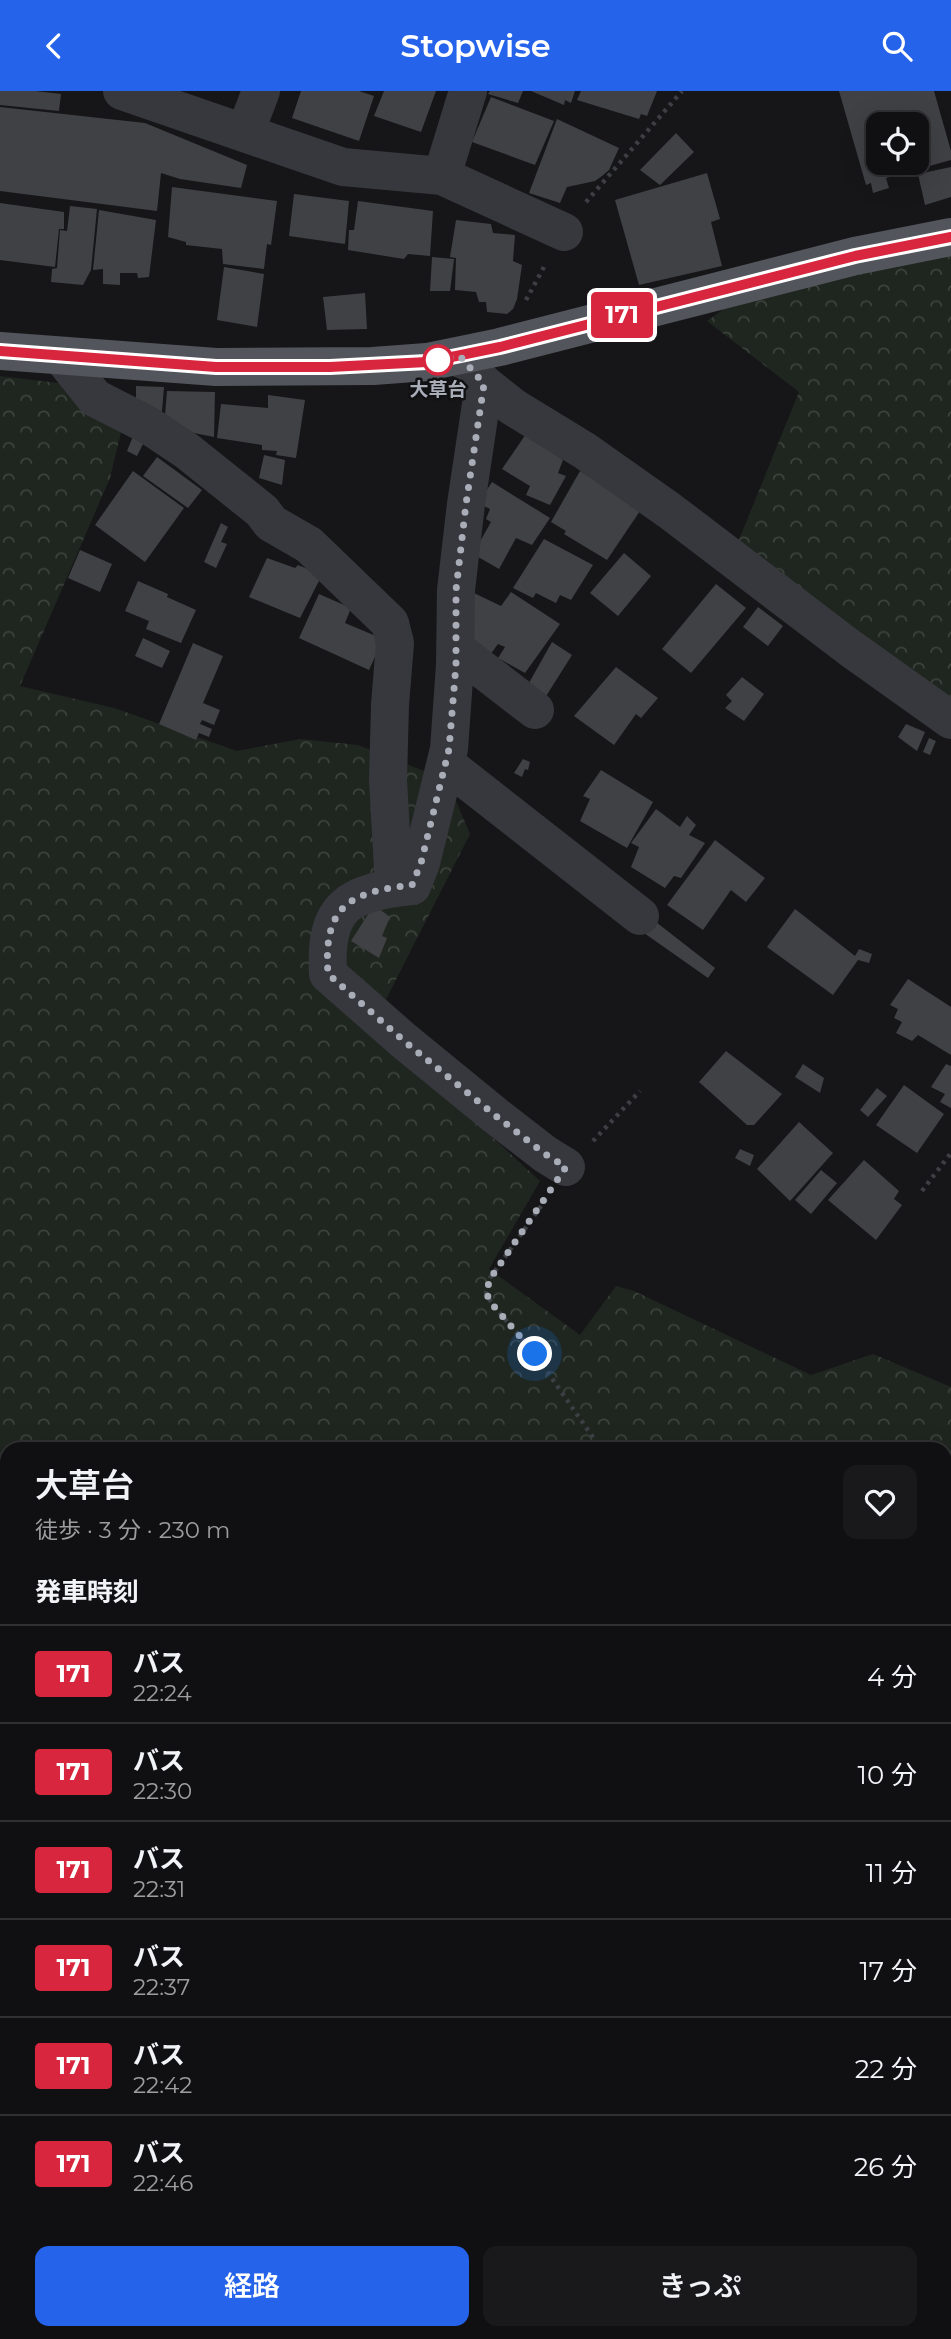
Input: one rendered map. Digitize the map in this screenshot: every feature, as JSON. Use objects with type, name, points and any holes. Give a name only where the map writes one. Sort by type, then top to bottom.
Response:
[{"type":"main road","points":[[0,351],[62,358],[216,367],[309,367],[427,362],[472,370],[855,256],[951,237]]},
{"type":"street","points":[[122,91],[343,167],[442,176],[564,232]]},
{"type":"street","points":[[245,133],[261,91]]},
{"type":"street","points":[[442,176],[468,91]]},
{"type":"street","points":[[62,358],[95,398],[148,425],[187,451],[262,511],[271,523],[309,545],[390,623],[395,643],[388,780],[394,887]]},
{"type":"street","points":[[472,370],[466,504],[456,590],[456,649],[446,764],[421,863],[412,885],[394,887],[349,900],[334,918],[326,949],[328,974],[496,1116],[566,1167]]},
{"type":"street","points":[[472,370],[513,407],[585,451],[670,511],[850,648],[951,720]]},
{"type":"street","points":[[456,649],[535,710]]},
{"type":"street","points":[[446,764],[640,916]]},
{"type":"path","points":[[596,1442],[535,1354],[492,1304],[486,1293],[490,1279],[566,1167],[640,1091]]},
{"type":"path","points":[[922,1191],[951,1153]]},
{"type":"green space","points":[[951,252],[951,735],[732,557],[799,392],[707,321],[747,292]]},
{"type":"green space","points":[[0,376],[130,395],[110,478],[20,686],[114,708],[237,751],[300,739],[358,745],[447,780],[470,834],[372,1027],[540,1181],[489,1269],[580,1335],[616,1286],[634,1291],[811,1375],[873,1354],[951,1387],[951,1442],[0,1442]]},
{"type":"building","points":[[0,91],[61,94],[59,111],[0,105]]},
{"type":"building","points":[[301,91],[359,91],[374,96],[359,141],[292,118]]},
{"type":"building","points":[[384,91],[436,91],[421,132],[374,116]]},
{"type":"building","points":[[490,91],[523,91],[518,103],[488,94]]},
{"type":"building","points":[[531,91],[575,91],[571,103],[565,100],[564,105]]},
{"type":"building","points":[[581,91],[657,91],[647,116],[641,114],[639,119],[577,100]]},
{"type":"building","points":[[839,91],[934,91],[951,151],[951,160],[929,166],[929,112],[866,112],[866,175],[897,175],[886,178],[889,188],[873,193],[871,183],[866,185]]},
{"type":"building","points":[[491,97],[554,121],[535,165],[472,142]]},
{"type":"building","points":[[0,107],[145,123],[247,165],[241,188],[180,179],[161,173],[157,211],[0,191]]},
{"type":"building","points":[[557,119],[619,148],[609,170],[595,181],[567,187],[560,203],[529,193]]},
{"type":"building","points":[[676,133],[694,152],[660,185],[640,170]]},
{"type":"building","points":[[951,167],[951,197],[925,205],[918,175],[929,175],[929,172]]},
{"type":"building","points":[[707,173],[720,219],[711,222],[722,266],[639,285],[615,200]]},
{"type":"building","points":[[172,187],[277,201],[271,245],[267,244],[264,269],[223,264],[222,249],[186,245],[186,242],[168,237]]},
{"type":"building","points":[[294,194],[349,201],[345,244],[289,236]]},
{"type":"building","points":[[358,201],[433,211],[430,256],[408,254],[404,259],[348,250],[349,230],[354,230]]},
{"type":"building","points":[[0,203],[64,212],[64,229],[59,229],[55,267],[0,260]]},
{"type":"building","points":[[70,206],[97,209],[91,270],[83,285],[51,282],[52,269],[57,268],[60,230],[67,231]]},
{"type":"building","points":[[99,210],[156,220],[149,277],[138,278],[137,273],[120,273],[120,285],[103,284],[103,269],[93,270]]},
{"type":"building","points":[[456,220],[491,224],[493,233],[515,235],[513,261],[522,265],[517,299],[513,309],[507,314],[487,312],[486,302],[479,302],[476,292],[455,290],[456,258],[450,257]]},
{"type":"building","points":[[432,257],[454,259],[450,291],[430,291]]},
{"type":"building","points":[[224,267],[264,274],[257,327],[217,320]]},
{"type":"building","points":[[365,293],[367,329],[327,330],[323,297]]},
{"type":"building","points":[[136,386],[164,387],[162,411],[136,410]]},
{"type":"building","points":[[167,391],[215,392],[214,437],[164,427]]},
{"type":"building","points":[[268,395],[305,400],[296,458],[276,455],[277,451],[262,450],[262,445],[217,438],[221,404],[268,408]]},
{"type":"building","points":[[134,434],[145,440],[137,456],[127,451]]},
{"type":"building","points":[[526,434],[563,460],[558,473],[566,476],[550,505],[526,495],[530,486],[502,469]]},
{"type":"building","points":[[264,455],[285,460],[282,485],[259,478]]},
{"type":"building","points":[[157,457],[202,490],[188,508],[143,476]]},
{"type":"building","points":[[133,471],[184,508],[145,562],[95,525]]},
{"type":"building","points":[[580,471],[642,508],[607,560],[564,534],[566,531],[551,522]]},
{"type":"building","points":[[492,482],[550,518],[532,545],[516,538],[499,569],[473,554],[491,522],[486,519],[490,509],[478,503]]},
{"type":"building","points":[[221,523],[228,527],[221,542],[227,544],[216,568],[204,562]]},
{"type":"building","points":[[544,539],[593,565],[571,600],[560,595],[556,603],[536,593],[533,598],[513,588]]},
{"type":"building","points":[[80,550],[112,564],[100,592],[68,578]]},
{"type":"building","points":[[624,553],[651,576],[618,616],[590,593]]},
{"type":"building","points":[[267,558],[295,568],[298,565],[322,575],[300,618],[249,597]]},
{"type":"building","points":[[138,581],[196,610],[181,643],[146,629],[149,621],[125,611]]},
{"type":"building","points":[[716,584],[746,608],[691,673],[662,649]]},
{"type":"building","points":[[511,592],[560,624],[525,673],[498,658],[505,647],[498,644],[487,659],[468,644],[474,593],[501,606]]},
{"type":"building","points":[[319,594],[351,608],[345,623],[383,639],[369,670],[299,638]]},
{"type":"building","points":[[758,607],[783,626],[768,646],[743,627]]},
{"type":"building","points":[[143,638],[170,651],[162,668],[135,656]]},
{"type":"building","points":[[552,642],[572,655],[543,701],[525,690]]},
{"type":"building","points":[[193,643],[223,656],[203,703],[220,710],[214,725],[202,720],[200,724],[212,729],[209,737],[199,733],[196,740],[159,724]]},
{"type":"building","points":[[616,667],[658,698],[641,718],[636,714],[614,745],[574,716]]},
{"type":"building","points":[[742,677],[764,694],[744,721],[725,708],[732,701],[726,695]]},
{"type":"building","points":[[906,724],[925,732],[917,751],[898,737]]},
{"type":"building","points":[[929,738],[936,741],[930,755],[923,752]]},
{"type":"building","points":[[523,759],[530,762],[522,777],[514,773]]},
{"type":"building","points":[[601,770],[653,802],[627,848],[580,821],[590,799],[583,796]]},
{"type":"building","points":[[656,809],[680,827],[687,816],[696,825],[689,835],[705,843],[681,878],[674,876],[665,888],[631,867],[639,847],[631,843]]},
{"type":"building","points":[[715,840],[765,878],[746,902],[731,890],[703,930],[667,905]]},
{"type":"building","points":[[374,905],[390,917],[382,936],[387,938],[379,958],[351,941]]},
{"type":"building","points":[[795,909],[855,956],[859,949],[872,954],[869,963],[858,960],[833,995],[767,947]]},
{"type":"building","points":[[656,922],[715,968],[708,978],[644,933]]},
{"type":"building","points":[[908,979],[951,1007],[951,1055],[918,1035],[912,1041],[896,1033],[902,1022],[894,1018],[898,1009],[890,1005]]},
{"type":"building","points":[[726,1051],[782,1094],[754,1125],[747,1125],[699,1082]]},
{"type":"building","points":[[803,1064],[824,1078],[820,1093],[795,1077]]},
{"type":"building","points":[[946,1064],[951,1066],[951,1108],[940,1102],[945,1094],[931,1087]]},
{"type":"building","points":[[904,1085],[944,1114],[917,1153],[876,1125]]},
{"type":"building","points":[[877,1088],[887,1096],[868,1117],[860,1110]]},
{"type":"building","points":[[799,1122],[833,1153],[790,1201],[757,1169]]},
{"type":"building","points":[[740,1149],[754,1155],[750,1166],[735,1158]]},
{"type":"building","points":[[864,1160],[899,1191],[894,1199],[902,1205],[876,1240],[828,1200]]},
{"type":"building","points":[[821,1170],[837,1183],[811,1214],[795,1200]]},
{"type":"bus line","name":"171","points":[[0,351],[62,358],[216,367],[373,366],[427,362],[500,347],[855,256],[951,237]]},
{"type":"place","name":"大草台","points":[[438,360]]},
{"type":"route","points":[[438,360],[460,356],[484,384],[456,590],[456,665],[449,749],[421,863],[412,885],[349,900],[334,918],[326,949],[328,974],[496,1116],[566,1167],[490,1279],[486,1293],[492,1304],[535,1354]]}]
